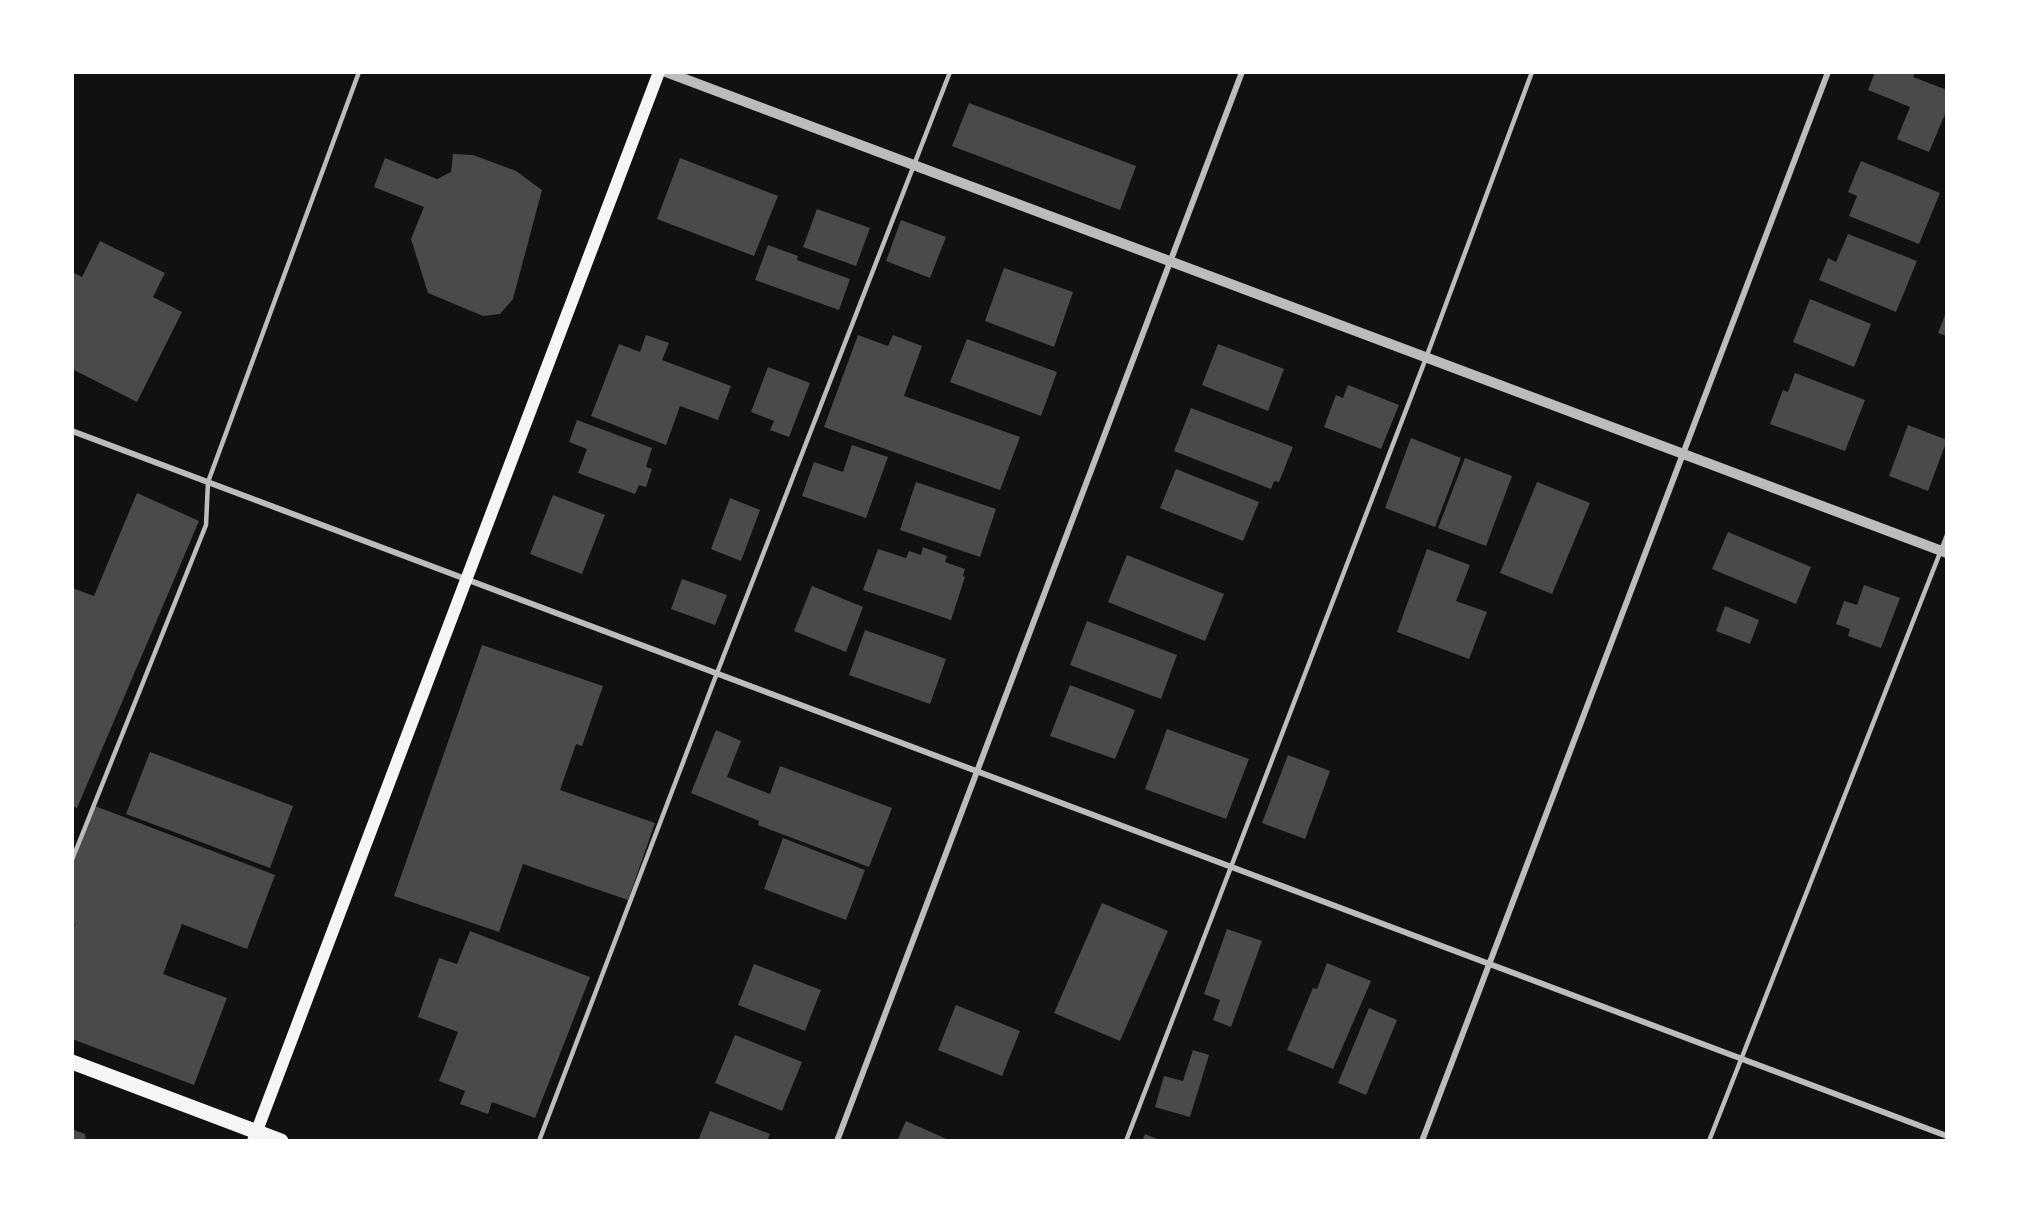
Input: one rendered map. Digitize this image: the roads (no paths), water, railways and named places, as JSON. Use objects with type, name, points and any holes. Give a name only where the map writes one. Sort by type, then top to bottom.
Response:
[{"type":"main road","points":[[255,1136],[659,72]]},
{"type":"main road","points":[[72,1062],[255,1136],[282,1141]]},
{"type":"street","points":[[666,72],[1944,552]]},
{"type":"street","points":[[837,1141],[1242,72]]},
{"type":"street","points":[[1422,1141],[1828,72]]},
{"type":"street","points":[[72,431],[1947,1136]]},
{"type":"lane","points":[[72,860],[206,525],[208,482],[359,72]]},
{"type":"lane","points":[[538,1141],[950,72]]},
{"type":"lane","points":[[1126,1141],[1426,358],[1532,72]]},
{"type":"lane","points":[[1709,1141],[1944,552],[1947,536]]}]
